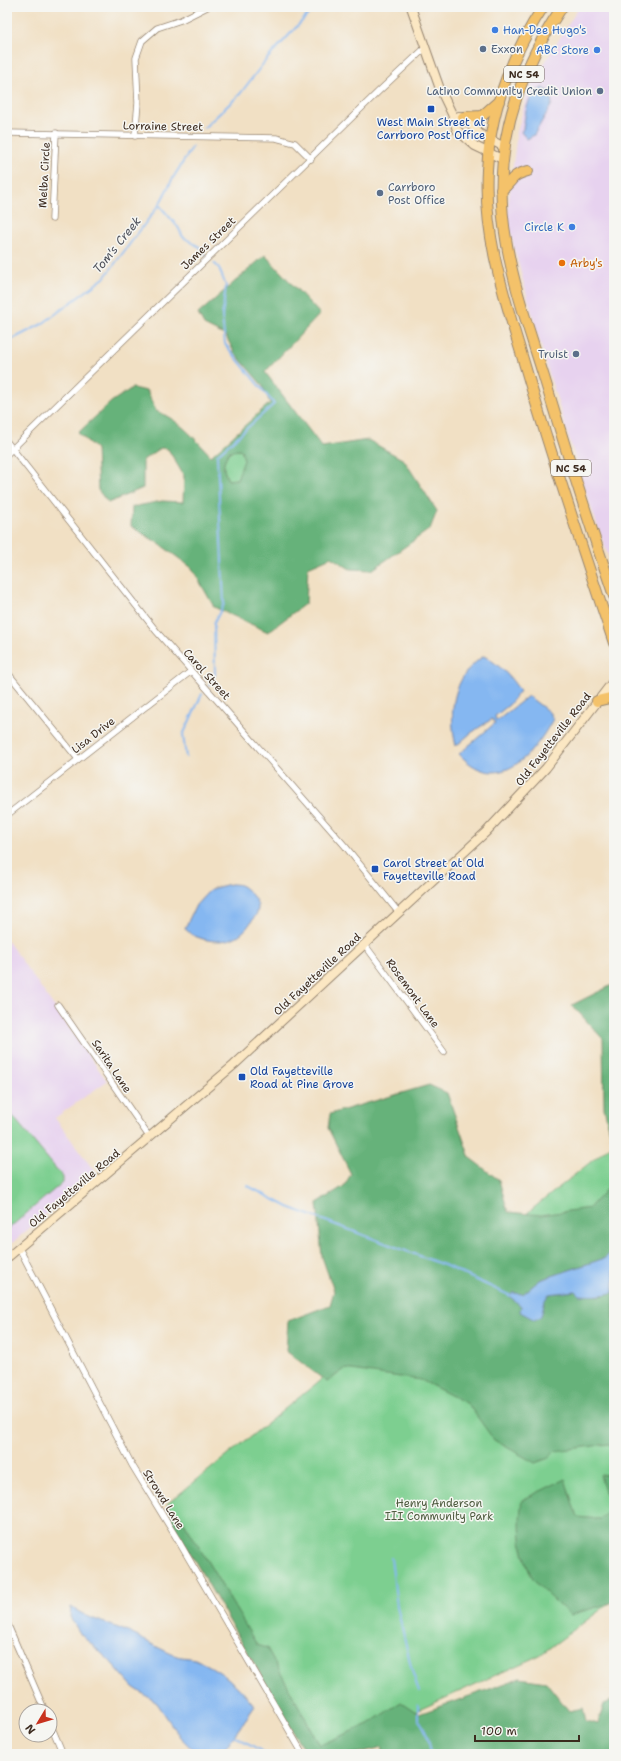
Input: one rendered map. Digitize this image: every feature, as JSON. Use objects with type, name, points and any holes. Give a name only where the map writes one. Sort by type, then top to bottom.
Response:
[{"type":"highway","name":"NC 54","points":[[543,7],[513,60],[499,101],[488,154],[486,206],[491,245],[499,276],[555,466],[614,643]]},
{"type":"highway","name":"NC 54","points":[[562,7],[543,36],[521,81],[512,108],[504,148],[501,190],[506,240],[515,277],[577,487],[614,596]]},
{"type":"highway","points":[[463,117],[482,116],[499,101]]},
{"type":"highway","points":[[501,190],[507,186],[513,176],[528,171]]},
{"type":"highway","points":[[597,701],[614,697]]},
{"type":"street","points":[[135,136],[138,103],[136,58],[142,41],[157,28],[181,20],[206,7]]},
{"type":"street","points":[[411,7],[444,100],[452,114],[456,130],[475,146],[502,160]]},
{"type":"street","name":"James Street","points":[[7,454],[311,159],[379,90],[425,48]]},
{"type":"street","points":[[452,114],[463,117],[480,134],[504,148]]},
{"type":"street","name":"Lorraine Street","points":[[7,133],[276,138],[295,143],[311,159]]},
{"type":"street","name":"Melba Circle","points":[[52,219],[56,134]]},
{"type":"street","name":"Carol Street","points":[[7,442],[190,672],[345,846],[399,913]]},
{"type":"street","points":[[7,672],[78,759]]},
{"type":"street","name":"Lisa Drive","points":[[7,815],[190,672]]},
{"type":"street","name":"Old Fayetteville Road","points":[[7,1258],[150,1138],[234,1065],[486,832],[531,786],[614,680]]},
{"type":"street","name":"Rosemont Lane","points":[[365,945],[444,1052]]},
{"type":"street","name":"Sarita Lane","points":[[58,1005],[150,1138]]},
{"type":"street","name":"Strowd Lane","points":[[19,1248],[132,1465],[179,1542],[303,1754]]},
{"type":"street","points":[[7,1623],[42,1703]]},
{"type":"street","points":[[58,1742],[63,1754]]},
{"type":"shaded area","points":[[579,7],[602,7],[614,17],[614,573],[584,487],[546,364],[514,248],[507,213],[517,133],[528,90]]},
{"type":"shaded area","points":[[7,940],[107,1081],[55,1118],[95,1172],[12,1243],[9,1240],[7,1242]]},
{"type":"green space","points":[[265,255],[320,314],[265,372],[322,447],[368,440],[404,460],[437,511],[430,529],[372,570],[350,569],[331,557],[308,567],[306,603],[268,632],[214,607],[192,568],[158,543],[131,526],[132,507],[162,501],[183,502],[184,476],[168,449],[161,448],[143,460],[143,488],[108,503],[98,490],[96,449],[78,433],[111,402],[132,388],[147,391],[156,411],[179,424],[211,456],[270,403],[262,385],[234,352],[226,336],[204,325],[198,314]],"holes":[[[241,450],[244,460],[237,479],[228,480],[224,468],[224,461],[230,451]]]},
{"type":"green space","points":[[241,450],[245,460],[237,479],[228,480],[224,468],[225,458],[230,451]]},
{"type":"green space","points":[[614,984],[614,1148],[604,1108],[603,1039],[572,1005]]},
{"type":"green space","points":[[429,1085],[447,1093],[470,1158],[499,1180],[508,1212],[541,1215],[589,1208],[614,1181],[614,1250],[605,1258],[540,1280],[523,1294],[513,1293],[520,1305],[541,1316],[545,1299],[549,1294],[575,1291],[600,1296],[614,1292],[614,1449],[609,1444],[555,1451],[549,1458],[535,1463],[494,1440],[468,1404],[421,1380],[345,1369],[327,1382],[286,1351],[288,1321],[330,1305],[334,1291],[322,1257],[317,1203],[344,1186],[351,1174],[328,1128],[330,1114]]},
{"type":"green space","points":[[11,1114],[63,1177],[63,1182],[7,1230],[7,1117]]},
{"type":"green space","name":"Henry Anderson III Community Park","points":[[614,1143],[614,1600],[540,1655],[322,1754],[313,1754],[167,1504]]},
{"type":"green space","points":[[614,1474],[614,1494],[606,1495],[600,1475]]},
{"type":"green space","points":[[565,1479],[577,1517],[600,1519],[614,1508],[614,1602],[570,1615],[543,1590],[531,1575],[524,1557],[520,1528],[522,1500]]},
{"type":"green space","points":[[180,1515],[257,1645],[267,1648],[320,1745],[368,1724],[401,1702],[419,1714],[520,1678],[546,1682],[569,1711],[583,1708],[586,1721],[598,1724],[604,1704],[614,1700],[614,1754],[382,1754],[383,1747],[355,1754],[306,1754],[169,1516]]},
{"type":"water","points":[[543,88],[550,92],[552,104],[534,135],[527,139],[521,132],[523,129],[526,110],[533,95]]},
{"type":"water","points":[[484,656],[504,671],[520,691],[509,705],[495,716],[496,720],[528,696],[549,712],[553,719],[545,733],[525,757],[513,766],[501,771],[487,771],[473,766],[459,754],[495,723],[492,719],[471,733],[456,746],[452,721],[455,696],[459,685],[473,664]]},
{"type":"water","points":[[230,884],[239,885],[244,888],[257,902],[257,912],[247,928],[236,937],[224,941],[203,939],[189,932],[185,928],[196,905],[208,892],[214,888]]},
{"type":"water","points":[[614,1250],[614,1292],[593,1296],[579,1295],[575,1291],[549,1294],[545,1300],[541,1316],[535,1320],[520,1312],[521,1306],[509,1296],[513,1293],[523,1294],[540,1280],[605,1258]]},
{"type":"water","points":[[71,1607],[87,1616],[128,1632],[174,1655],[195,1659],[204,1663],[228,1678],[242,1691],[255,1706],[221,1754],[197,1754],[180,1737],[157,1703],[133,1687],[109,1660],[81,1635],[70,1617]]},
{"type":"waterway","name":"Tom's Creek","points":[[204,128],[240,94],[266,60],[315,7]]},
{"type":"waterway","name":"Tom's Creek","points":[[7,342],[42,324],[104,278],[159,205],[173,178],[193,146]]},
{"type":"waterway","points":[[160,206],[178,227],[183,237],[201,248],[205,255]]},
{"type":"waterway","points":[[210,685],[215,674],[214,623],[224,604],[217,455],[274,404],[225,344],[222,316],[226,286],[219,268],[214,263]]},
{"type":"waterway","points":[[186,757],[183,735],[202,694]]},
{"type":"waterway","points":[[248,1186],[288,1207],[444,1265],[511,1296]]},
{"type":"waterway","points":[[391,1558],[397,1606],[412,1671],[419,1691]]},
{"type":"waterway","points":[[418,1705],[418,1719],[426,1731],[431,1754]]},
{"type":"waterway","points":[[233,1735],[267,1754]]},
{"type":"place","name":"Han-Dee Hugo's","points":[[495,30]]},
{"type":"place","name":"Exxon","points":[[483,49]]},
{"type":"place","name":"ABC Store","points":[[597,50]]},
{"type":"place","name":"Latino Community Credit Union","points":[[600,91]]},
{"type":"place","name":"West Main Street at Carrboro Post Office","points":[[431,109]]},
{"type":"place","name":"Carrboro Post Office","points":[[380,193]]},
{"type":"place","name":"Circle K","points":[[572,227]]},
{"type":"place","name":"Arby's","points":[[562,263]]},
{"type":"place","name":"Truist","points":[[576,354]]},
{"type":"place","name":"Carol Street at Old Fayetteville Road","points":[[375,869]]},
{"type":"place","name":"Old Fayetteville Road at Pine Grove","points":[[242,1077]]}]
